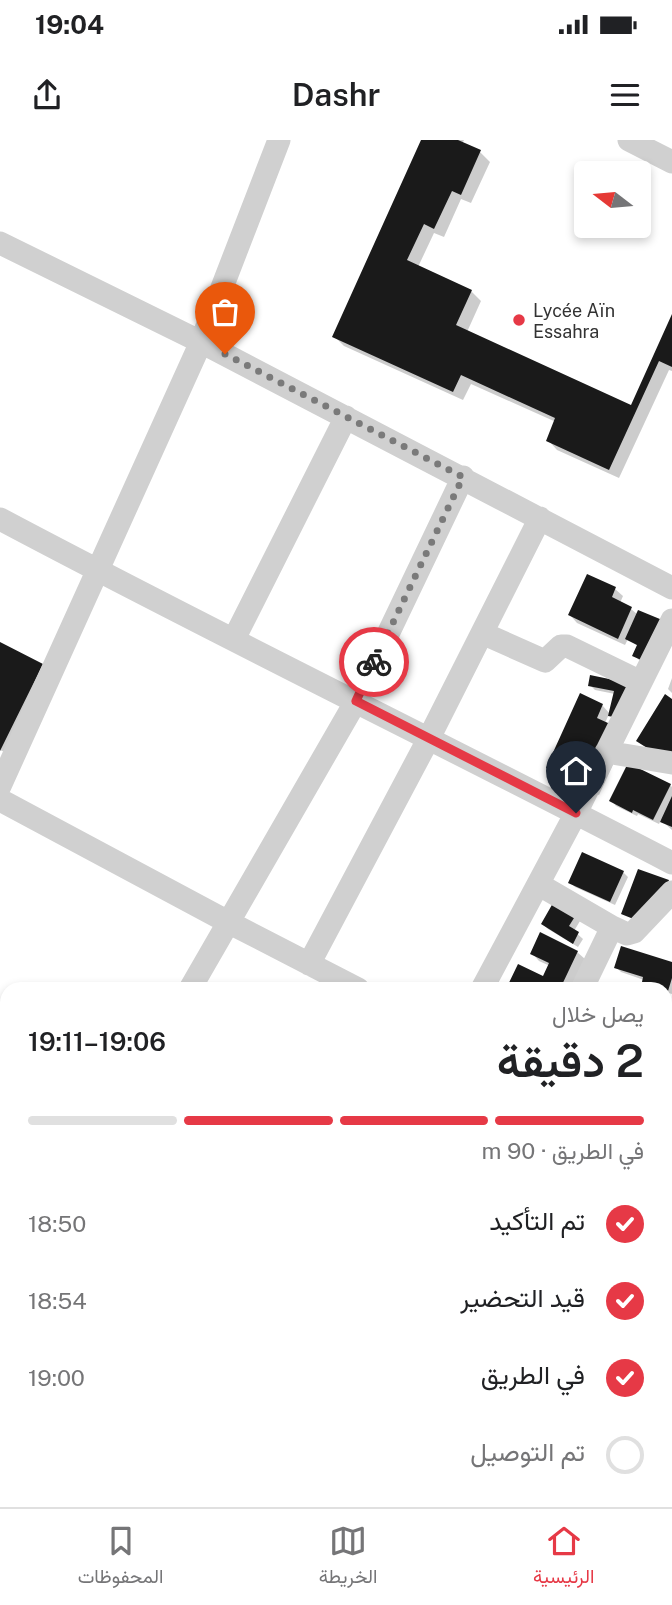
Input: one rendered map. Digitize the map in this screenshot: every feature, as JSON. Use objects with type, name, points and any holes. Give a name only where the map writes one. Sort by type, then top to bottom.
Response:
[{"type":"street","points":[[0,786],[201,341],[279,140]]},
{"type":"street","points":[[629,140],[672,162]]},
{"type":"street","points":[[0,243],[201,341],[672,588]]},
{"type":"street","points":[[234,639],[346,417]]},
{"type":"street","points":[[194,982],[356,701],[463,477]]},
{"type":"street","points":[[309,964],[429,738],[540,518]]},
{"type":"street","points":[[2,525],[234,639],[672,863]]},
{"type":"street","points":[[486,982],[576,813],[672,620]]},
{"type":"street","points":[[482,633],[545,661],[561,646],[567,646],[641,682]]},
{"type":"street","points":[[606,752],[672,763]]},
{"type":"street","points":[[0,800],[344,982]]},
{"type":"street","points":[[538,884],[612,928],[627,934],[634,932],[672,892]]},
{"type":"street","points":[[585,982],[612,928]]},
{"type":"building","points":[[421,140],[458,140],[481,150],[461,195],[452,191],[434,229],[424,224],[407,260],[472,290],[456,325],[631,405],[672,314],[672,367],[659,361],[609,470],[546,441],[555,418],[461,375],[453,392],[332,337]]},
{"type":"building","points":[[587,574],[616,587],[612,597],[632,607],[618,639],[568,615]]},
{"type":"building","points":[[638,610],[672,624],[655,666],[632,656],[637,645],[625,639]]},
{"type":"building","points":[[0,642],[43,664],[0,751]]},
{"type":"building","points":[[590,675],[633,684],[625,719],[608,716],[614,691],[588,686]]},
{"type":"building","points":[[580,693],[603,704],[597,718],[619,728],[592,788],[546,768]]},
{"type":"building","points":[[665,694],[672,699],[672,755],[668,761],[636,741]]},
{"type":"building","points":[[628,763],[671,784],[653,820],[609,801]]},
{"type":"building","points":[[672,796],[672,827],[660,822]]},
{"type":"building","points":[[582,852],[624,871],[610,902],[568,883]]},
{"type":"building","points":[[638,869],[669,880],[651,926],[621,914]]},
{"type":"building","points":[[557,896],[579,910],[569,926],[579,932],[573,944],[541,924]]},
{"type":"building","points":[[540,932],[578,951],[563,982],[509,982],[518,964],[543,976],[549,963],[530,954]]},
{"type":"building","points":[[621,946],[672,962],[672,978],[671,982],[642,982],[643,977],[614,968]]},
{"type":"way so far","points":[[225,354],[463,477],[374,662]]},
{"type":"place","name":"Lycée Aïn Essahra","points":[[519,320]]},
{"type":"route","points":[[374,662],[356,701],[576,813]]}]
